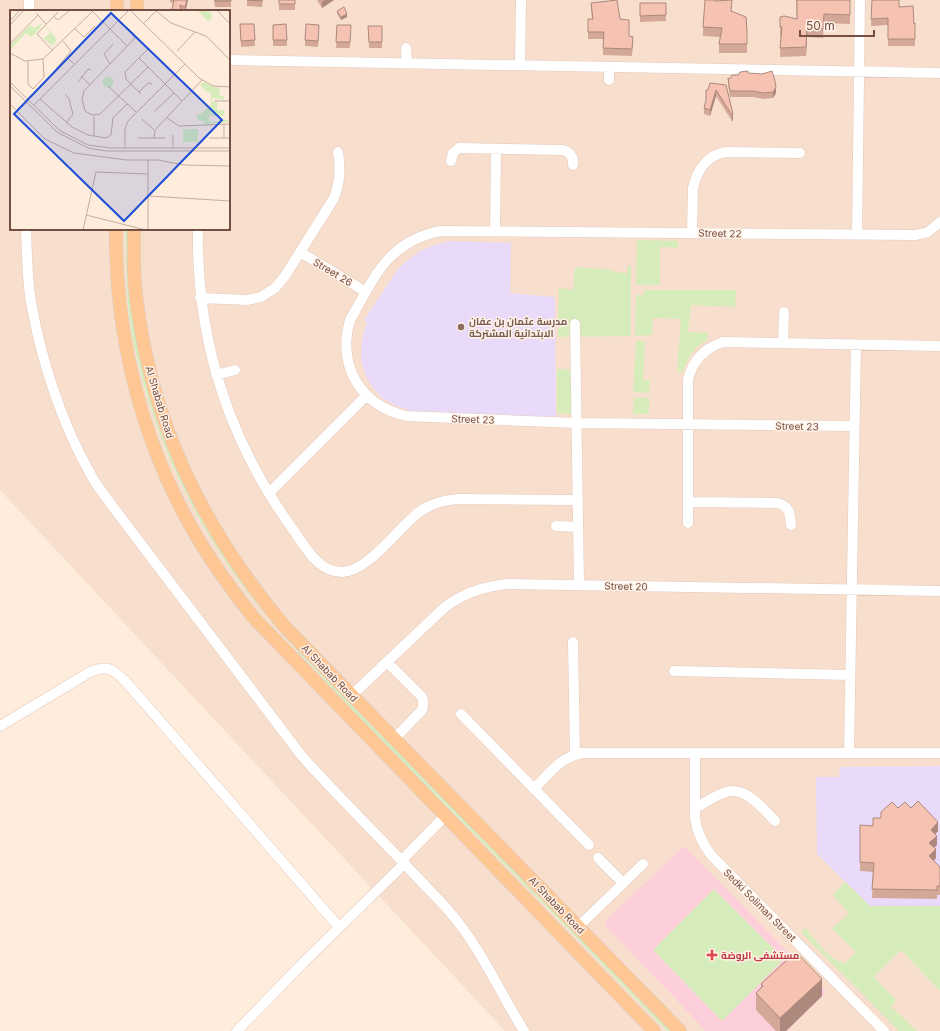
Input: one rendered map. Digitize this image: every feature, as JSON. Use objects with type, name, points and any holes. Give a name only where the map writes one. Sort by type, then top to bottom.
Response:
[{"type":"main road","name":"Al Shabab Road","points":[[116,230],[116,265],[119,301],[133,378],[146,422],[172,489],[189,523],[216,568],[253,617],[654,1031]]},
{"type":"main road","name":"Al Shabab Road","points":[[134,230],[136,293],[144,347],[164,419],[186,475],[214,530],[248,581],[286,628],[680,1031]]},
{"type":"street","points":[[520,65],[521,0]]},
{"type":"street","points":[[857,235],[860,0]]},
{"type":"street","points":[[406,48],[407,63]]},
{"type":"street","points":[[230,60],[940,73]]},
{"type":"street","points":[[609,67],[609,80]]},
{"type":"street","points":[[451,161],[451,155],[457,149],[563,150],[570,153],[572,156],[573,165]]},
{"type":"street","points":[[495,231],[496,149]]},
{"type":"street","points":[[200,298],[241,300],[254,299],[261,297],[280,283],[336,192],[340,177],[338,152]]},
{"type":"street","points":[[692,233],[694,181],[701,168],[711,158],[717,154],[726,152],[800,153]]},
{"type":"street","name":"Street 22","points":[[495,231],[916,235],[928,232],[940,222]]},
{"type":"street","points":[[26,230],[27,269],[31,302],[41,345],[55,394],[90,475],[297,750],[324,782],[448,910],[468,936],[493,976],[524,1031]]},
{"type":"street","points":[[198,230],[198,274],[200,298],[208,344],[228,412],[247,455],[269,493],[314,559],[324,567],[336,571],[349,571],[361,566],[420,512],[435,503],[459,499],[577,500]]},
{"type":"street","name":"Street 23","points":[[495,231],[440,231],[413,239],[390,256],[378,272],[350,320],[346,334],[348,364],[352,374],[367,396],[378,405],[386,410],[406,416],[576,423],[854,426]]},
{"type":"street","name":"Street 26","points":[[300,252],[366,292]]},
{"type":"street","points":[[783,343],[784,312]]},
{"type":"street","points":[[575,324],[578,585]]},
{"type":"street","points":[[688,523],[688,379],[694,364],[704,352],[716,344],[724,342],[940,346]]},
{"type":"street","points":[[849,753],[856,344]]},
{"type":"street","points":[[216,375],[235,370]]},
{"type":"street","points":[[269,493],[367,396]]},
{"type":"street","points":[[688,502],[777,503],[784,505],[790,512],[791,525]]},
{"type":"street","points":[[556,526],[578,527]]},
{"type":"street","name":"Street 20","points":[[352,695],[445,607],[458,598],[473,591],[495,585],[940,591]]},
{"type":"street","points":[[573,642],[575,754]]},
{"type":"street","points":[[387,662],[422,697],[424,701],[422,710],[394,738]]},
{"type":"street","points":[[0,726],[90,672],[100,668],[112,670],[127,683],[339,927]]},
{"type":"street","points":[[674,671],[850,675]]},
{"type":"street","points":[[461,714],[589,845]]},
{"type":"street","points":[[534,788],[563,761],[575,754],[582,753],[940,753]]},
{"type":"street","name":"Sedki Soliman Street","points":[[695,753],[696,827],[703,845],[711,855],[884,1031]]},
{"type":"street","points":[[695,808],[725,792],[735,792],[748,795],[775,821]]},
{"type":"street","points":[[237,1031],[301,964],[403,862],[446,815]]},
{"type":"street","points":[[598,858],[623,883]]},
{"type":"street","points":[[578,927],[643,864]]},
{"type":"shaded area","points":[[0,0],[940,0],[940,1031],[505,1031],[0,490]]},
{"type":"shaded area","name":"مدرسة عثمان بن عفان الابتدائية المشتركة","points":[[450,241],[511,243],[510,293],[555,297],[556,417],[414,412],[397,406],[382,398],[373,388],[365,374],[361,360],[364,330],[367,324],[364,320],[398,269],[420,251]]},
{"type":"shaded area","points":[[940,766],[940,906],[870,906],[817,854],[816,777],[840,777],[839,767]]},
{"type":"shaded area","name":"مستشفى الروضة","points":[[684,846],[827,992],[787,1031],[706,1031],[605,925],[606,920]]},
{"type":"green space","points":[[125,230],[131,230],[131,262],[170,442],[253,588],[677,1031],[667,1031],[370,728],[279,630],[232,572],[191,504],[155,421],[138,363],[132,334],[127,282]]},
{"type":"green space","points":[[637,240],[678,241],[678,248],[660,247],[660,285],[636,285]]},
{"type":"green space","points":[[628,265],[631,267],[631,336],[558,337],[559,288],[573,290],[575,267],[614,270],[614,272],[627,273]]},
{"type":"green space","points":[[644,290],[736,290],[735,307],[691,305],[688,332],[708,333],[707,340],[698,346],[692,353],[683,372],[677,371],[681,319],[653,318],[652,335],[635,336],[636,295],[644,295]]},
{"type":"green space","points":[[636,341],[645,341],[643,380],[650,380],[649,393],[633,392]]},
{"type":"green space","points":[[557,369],[573,370],[572,414],[557,413]]},
{"type":"green space","points":[[634,398],[649,398],[649,414],[633,414]]},
{"type":"green space","points":[[845,882],[870,906],[940,906],[940,991],[901,950],[874,977],[896,1000],[891,1007],[917,1031],[899,1031],[801,932],[805,928],[828,954],[839,961],[845,963],[856,952],[832,929],[849,913],[833,895]]},
{"type":"green space","points":[[714,889],[784,959],[722,1021],[653,950]]},
{"type":"building","points":[[174,0],[187,0],[185,7],[180,5],[181,10],[172,9]]},
{"type":"building","points":[[231,0],[231,1],[215,1]]},
{"type":"building","points":[[279,0],[295,0],[295,4],[279,4]]},
{"type":"building","points":[[617,0],[620,19],[629,20],[629,36],[633,37],[632,49],[603,48],[604,32],[588,32],[588,19],[593,19],[591,3]]},
{"type":"building","points":[[705,0],[732,0],[731,11],[746,17],[747,44],[719,44],[722,28],[703,27]]},
{"type":"building","points":[[797,0],[850,0],[850,15],[824,14],[823,29],[807,28],[806,47],[780,48],[782,27],[780,27],[780,17],[784,16],[797,19]]},
{"type":"building","points":[[872,0],[899,0],[899,7],[913,6],[915,39],[888,39],[888,18],[871,19]]},
{"type":"building","points":[[640,3],[666,3],[666,15],[640,16]]},
{"type":"building","points":[[344,7],[347,14],[341,17],[337,11]]},
{"type":"building","points":[[240,24],[254,24],[255,40],[241,41]]},
{"type":"building","points":[[286,24],[287,40],[273,40],[273,25]]},
{"type":"building","points":[[306,24],[319,25],[318,41],[305,40]]},
{"type":"building","points":[[337,25],[351,25],[350,42],[336,42]]},
{"type":"building","points":[[368,26],[382,26],[382,42],[369,42]]},
{"type":"building","points":[[748,71],[748,73],[762,74],[772,71],[776,87],[773,92],[764,93],[753,91],[730,91],[728,78],[730,79],[732,75],[738,75],[740,72]]},
{"type":"building","points":[[710,83],[726,85],[732,115],[716,90],[710,110],[704,108],[706,90],[708,90]]},
{"type":"building","points":[[918,801],[938,822],[931,830],[937,836],[929,843],[936,849],[929,856],[940,867],[940,886],[937,886],[937,890],[872,889],[874,863],[860,862],[860,825],[873,826],[873,818],[881,818],[881,812],[892,802],[898,808],[905,802],[911,808]]},
{"type":"building","points":[[797,953],[822,979],[780,1018],[756,993],[763,986],[761,984],[789,958],[790,960]]},
{"type":"place","name":"مدرسة عثمان بن عفان الابتدائية المشتركة","points":[[461,327]]},
{"type":"place","name":"مستشفى الروضة","points":[[712,955]]}]
